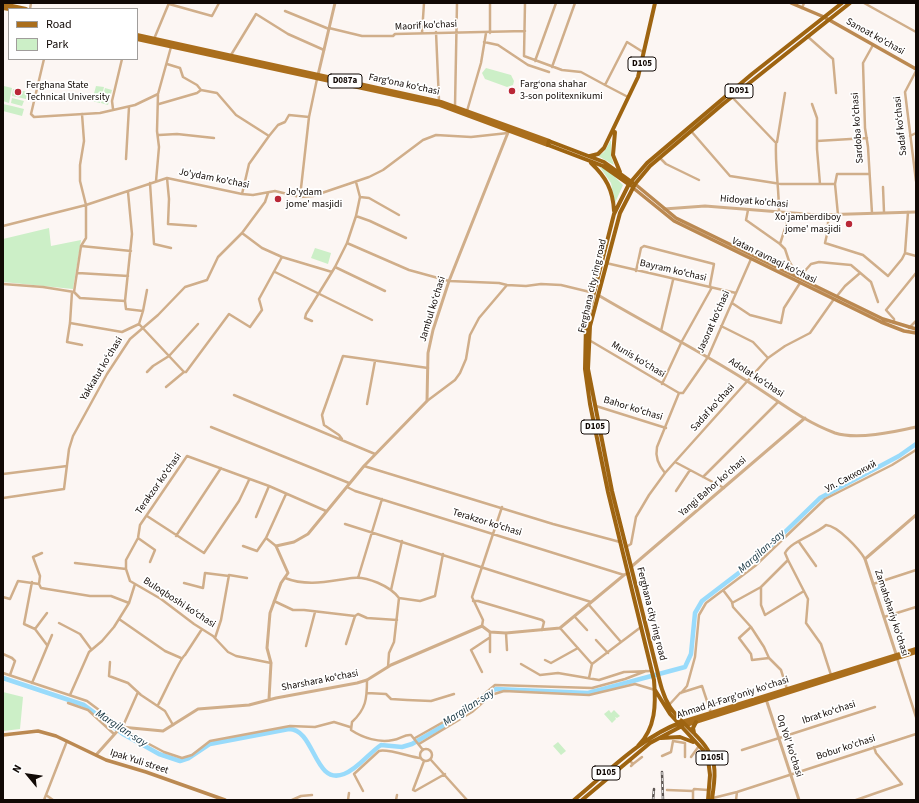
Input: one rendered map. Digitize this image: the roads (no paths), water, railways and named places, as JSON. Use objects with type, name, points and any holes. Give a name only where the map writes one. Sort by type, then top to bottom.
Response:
[{"type":"highway","name":"D105","points":[[614,214],[610,185],[589,158],[603,150],[618,122],[636,81],[645,53],[656,3]]},
{"type":"highway","name":"Ferghana city ring road","points":[[654,670],[631,567],[590,404],[584,362],[585,332],[620,213],[632,184],[732,96],[807,36],[842,3]]},
{"type":"highway","name":"Ferghana city ring road","points":[[654,670],[626,574],[588,369],[588,340],[596,294],[614,214],[647,163],[691,125],[825,19],[850,3]]},
{"type":"highway","name":"D105","points":[[618,122],[613,137],[613,153],[620,172]]},
{"type":"highway","name":"Fargʻona koʻchasi","points":[[548,143],[604,162],[620,172],[632,184]]},
{"type":"highway","name":"Fargʻona koʻchasi","points":[[589,158],[632,184]]},
{"type":"highway","name":"D105","points":[[654,670],[660,680],[669,705],[684,724],[679,725],[655,690],[654,670]]},
{"type":"highway","points":[[638,746],[646,736],[653,719],[655,708],[655,690]]},
{"type":"highway","points":[[695,735],[693,728],[696,722]]},
{"type":"highway","name":"D105l","points":[[684,724],[707,749],[714,766],[710,799]]},
{"type":"highway","name":"Ahmad Al-Farg'oniy ko'chasi","points":[[582,800],[655,739],[679,725]]},
{"type":"highway","name":"Ahmad Al-Farg'oniy ko'chasi","points":[[574,800],[638,746],[679,725]]},
{"type":"highway","name":"D105l","points":[[679,725],[699,746],[710,766],[710,799]]},
{"type":"highway","points":[[655,739],[686,739],[699,746]]},
{"type":"main road","name":"Sanoat ko'chasi","points":[[791,3],[825,19],[916,70]]},
{"type":"main road","points":[[3,4],[21,8]]},
{"type":"main road","name":"Fargʻona koʻchasi","points":[[138,35],[171,46],[439,101],[548,143]]},
{"type":"main road","name":"Fargʻona koʻchasi","points":[[138,39],[154,40],[231,56],[440,105],[508,131],[548,143]]},
{"type":"main road","name":"Vatan ravnaqi ko'chasi","points":[[632,184],[676,218],[796,274],[836,298],[888,325],[916,333]]},
{"type":"main road","name":"Vatan ravnaqi ko'chasi","points":[[632,184],[674,221],[800,282],[829,294]]},
{"type":"main road","name":"Vatan ravnaqi ko'chasi","points":[[836,298],[894,323],[916,329]]},
{"type":"main road","name":"Ahmad Al-Farg'oniy ko'chasi","points":[[684,724],[696,722],[916,649]]},
{"type":"main road","name":"Ahmad Al-Farg'oniy ko'chasi","points":[[684,724],[712,713],[765,698],[787,689],[831,675],[916,652]]},
{"type":"main road","name":"Ipak Yuli street","points":[[3,736],[38,731],[67,740],[106,760],[146,772],[225,800]]},
{"type":"street","points":[[154,40],[169,3],[212,16],[219,3]]},
{"type":"street","points":[[300,197],[309,118],[335,3]]},
{"type":"street","points":[[422,33],[424,3]]},
{"type":"street","points":[[455,106],[456,3]]},
{"type":"street","points":[[490,3],[490,32]]},
{"type":"street","points":[[525,3],[524,56],[534,61],[562,70],[581,72],[629,97]]},
{"type":"street","points":[[534,61],[556,3]]},
{"type":"street","points":[[552,67],[575,3]]},
{"type":"street","points":[[802,8],[804,3]]},
{"type":"street","points":[[864,3],[916,32]]},
{"type":"street","name":"Maorif ko'chasi","points":[[285,11],[329,29],[362,36],[393,36],[395,34],[436,32],[486,33],[525,31]]},
{"type":"street","points":[[231,56],[256,14],[288,34],[324,50]]},
{"type":"street","points":[[436,32],[439,101]]},
{"type":"street","points":[[467,111],[480,63],[486,33]]},
{"type":"street","points":[[807,36],[833,59],[836,93]]},
{"type":"street","points":[[484,42],[498,45],[528,65],[549,72]]},
{"type":"street","points":[[605,85],[627,42],[645,53]]},
{"type":"street","name":"Sardoba koʻchasi","points":[[872,213],[863,63],[873,45]]},
{"type":"street","points":[[156,181],[159,135],[157,131],[159,104],[158,94],[171,46]]},
{"type":"street","points":[[44,60],[31,114],[34,117],[100,113],[113,109],[129,107],[158,94]]},
{"type":"street","points":[[113,109],[112,101],[122,60]]},
{"type":"street","points":[[167,64],[180,68],[183,77],[201,90],[217,93],[236,115],[268,136]]},
{"type":"street","name":"Sadaf koʻchasi","points":[[916,70],[905,92],[916,181]]},
{"type":"street","points":[[159,104],[197,93],[201,90]]},
{"type":"street","points":[[779,212],[779,184],[776,162],[776,143],[785,93]]},
{"type":"street","points":[[732,96],[776,143]]},
{"type":"street","points":[[812,104],[817,118],[820,184]]},
{"type":"street","points":[[126,159],[129,107]]},
{"type":"street","points":[[82,114],[84,141],[80,171],[86,205],[86,238],[81,246],[78,273],[73,292],[67,342],[82,345]]},
{"type":"street","points":[[242,194],[249,164],[268,136],[278,125],[285,122],[289,114],[309,118]]},
{"type":"street","name":"Jo'ydam ko'chasi","points":[[3,226],[86,205],[166,178],[242,194],[268,194],[275,191],[300,197],[313,196],[356,182],[383,170],[423,140],[436,135],[471,137],[508,131]]},
{"type":"street","name":"Jambul koʻchasi","points":[[427,401],[428,353],[433,330],[449,281],[508,131]]},
{"type":"street","points":[[692,131],[730,176],[779,184],[835,184]]},
{"type":"street","points":[[910,136],[916,133]]},
{"type":"street","points":[[159,135],[177,134],[214,138]]},
{"type":"street","points":[[817,141],[867,138]]},
{"type":"street","points":[[660,158],[666,164],[699,180]]},
{"type":"street","points":[[838,215],[835,184],[837,174],[869,174]]},
{"type":"street","points":[[166,178],[169,199],[168,224],[196,226]]},
{"type":"street","points":[[312,321],[306,319],[305,316],[335,267],[347,243],[356,216],[360,196],[356,182]]},
{"type":"street","points":[[150,183],[154,244],[170,248]]},
{"type":"street","points":[[883,188],[884,212]]},
{"type":"street","points":[[128,192],[132,224],[131,251],[124,301],[126,309],[143,311]]},
{"type":"street","name":"Yakkatut koʻchasi","points":[[3,498],[64,490],[69,449],[73,436],[107,374],[130,339],[158,315],[185,287],[207,280],[218,257],[242,233],[265,202],[268,194]]},
{"type":"street","points":[[360,196],[369,198],[399,215]]},
{"type":"street","name":"Hidoyat ko'chasi","points":[[664,209],[705,206],[828,215],[916,212]]},
{"type":"street","points":[[748,210],[745,218],[747,221],[785,249],[796,274],[801,274],[811,264],[825,262],[851,266],[871,282],[878,302]]},
{"type":"street","points":[[828,215],[828,230],[825,243],[863,255],[888,276],[902,260],[905,253],[908,212]]},
{"type":"street","points":[[780,244],[790,213]]},
{"type":"street","points":[[356,216],[406,238]]},
{"type":"street","points":[[242,233],[265,250],[282,257],[332,272]]},
{"type":"street","points":[[347,243],[402,268],[449,281],[499,283],[507,285],[561,285],[596,294]]},
{"type":"street","points":[[81,246],[131,251]]},
{"type":"street","points":[[636,271],[642,246],[705,260],[714,264],[710,285],[711,289],[682,341],[662,384]]},
{"type":"street","points":[[905,253],[916,256]]},
{"type":"street","points":[[166,387],[184,372],[204,349],[228,314],[250,327],[262,310],[259,298],[275,272],[282,257]]},
{"type":"street","name":"Jasorat koʻchasi","points":[[665,473],[660,467],[656,452],[679,393],[683,393],[708,357],[751,258]]},
{"type":"street","name":"Bayram koʻchasi","points":[[606,263],[711,289],[736,293]]},
{"type":"street","points":[[335,267],[384,290]]},
{"type":"street","points":[[275,272],[372,320]]},
{"type":"street","points":[[78,273],[128,276]]},
{"type":"street","name":"Sadaf koʻchasi","points":[[626,547],[631,544],[640,508],[665,473],[768,358],[785,346],[810,333],[845,286],[860,273]]},
{"type":"street","points":[[894,323],[894,319],[886,310],[916,273]]},
{"type":"street","points":[[661,332],[673,280]]},
{"type":"street","points":[[732,303],[750,315],[781,323],[785,305],[800,282]]},
{"type":"street","points":[[3,284],[43,287],[73,292],[80,298],[124,301]]},
{"type":"street","points":[[276,546],[303,538],[308,534],[375,454],[427,401],[455,380],[466,359],[470,335],[479,318],[507,285]]},
{"type":"street","points":[[70,323],[122,332],[139,324],[143,311],[146,290]]},
{"type":"street","name":"Adolat koʻchasi","points":[[596,294],[661,332],[682,341],[748,381],[792,413],[836,433],[851,435],[880,434],[916,427]]},
{"type":"street","points":[[909,328],[916,321]]},
{"type":"street","points":[[139,324],[184,372]]},
{"type":"street","points":[[147,372],[151,367],[169,356],[198,324]]},
{"type":"street","points":[[722,326],[753,342],[768,358]]},
{"type":"street","name":"Munis koʻchasi","points":[[588,340],[679,393]]},
{"type":"street","points":[[342,439],[339,435],[324,425],[322,415],[343,356],[428,368]]},
{"type":"street","points":[[367,404],[375,361]]},
{"type":"street","points":[[234,395],[375,454]]},
{"type":"street","points":[[703,477],[778,402]]},
{"type":"street","name":"Bahor koʻchasi","points":[[595,406],[666,428]]},
{"type":"street","name":"Yangi Bahor ko'chasi","points":[[631,567],[805,418]]},
{"type":"street","name":"Terakzor koʻchasi","points":[[211,427],[382,499],[626,574]]},
{"type":"street","name":"Ул. Саккокий","points":[[681,693],[687,686],[695,657],[700,611],[706,603],[756,566],[826,499],[916,450]]},
{"type":"street","name":"Terakzor koʻchasi","points":[[138,538],[140,525],[187,456],[249,480],[269,486],[326,511]]},
{"type":"street","points":[[676,462],[724,488]]},
{"type":"street","points":[[3,474],[67,466]]},
{"type":"street","name":"Terakzor koʻchasi","points":[[364,466],[560,526],[621,542]]},
{"type":"street","points":[[176,536],[221,468]]},
{"type":"street","points":[[676,491],[690,470]]},
{"type":"street","points":[[147,516],[202,553],[205,552],[240,501],[249,480]]},
{"type":"street","points":[[256,517],[269,486]]},
{"type":"street","points":[[243,546],[257,551],[266,538],[286,494]]},
{"type":"street","points":[[358,578],[382,499]]},
{"type":"street","points":[[502,507],[472,597],[483,620],[482,626],[490,632],[506,633],[560,628],[626,574]]},
{"type":"street","points":[[831,675],[821,644],[807,625],[808,599],[788,560],[785,553],[786,551],[798,542],[815,534],[828,525],[856,546],[865,559],[915,516],[916,521]]},
{"type":"street","points":[[345,524],[443,554],[591,604],[621,642]]},
{"type":"street","points":[[76,563],[126,569],[128,555],[138,538],[155,550],[150,562]]},
{"type":"street","points":[[266,538],[276,546],[288,571],[288,574],[270,612],[267,648],[271,663],[269,699]]},
{"type":"street","points":[[391,590],[402,541]]},
{"type":"street","points":[[798,542],[816,566]]},
{"type":"street","points":[[40,584],[40,576],[32,557],[42,553]]},
{"type":"street","points":[[285,578],[297,582],[321,583],[358,578],[380,583],[391,590],[399,598],[420,601],[435,596],[443,554]]},
{"type":"street","name":"Zamahshariy ko'chasi","points":[[865,559],[916,717]]},
{"type":"street","points":[[732,603],[760,586],[788,560]]},
{"type":"street","name":"Buloqboshi koʻchasi","points":[[126,569],[130,580],[162,599],[215,638],[228,652],[236,656],[271,663]]},
{"type":"street","points":[[873,584],[916,570]]},
{"type":"street","points":[[184,583],[203,588],[205,573],[228,576],[230,574],[247,578]]},
{"type":"street","points":[[215,638],[221,620],[228,576]]},
{"type":"street","points":[[3,597],[10,599],[18,581],[40,584],[42,588],[90,596],[111,596],[129,603]]},
{"type":"street","points":[[32,582],[24,623],[35,629],[47,645]]},
{"type":"street","points":[[70,695],[91,649],[102,641],[129,603],[135,584]]},
{"type":"street","points":[[760,586],[761,605],[765,615],[804,591]]},
{"type":"street","points":[[723,590],[735,610],[751,627],[769,658],[781,670],[787,689]]},
{"type":"street","points":[[388,667],[397,620],[399,598]]},
{"type":"street","points":[[274,601],[293,610],[355,616],[358,614],[367,618],[397,620]]},
{"type":"street","points":[[473,601],[478,601],[542,620],[544,622],[542,630]]},
{"type":"street","points":[[884,617],[916,607]]},
{"type":"street","points":[[306,646],[315,612]]},
{"type":"street","points":[[35,629],[47,613]]},
{"type":"street","points":[[346,644],[355,616]]},
{"type":"street","points":[[575,617],[587,630]]},
{"type":"street","points":[[118,619],[165,651],[181,658]]},
{"type":"street","points":[[59,623],[80,634],[91,649]]},
{"type":"street","name":"Sharshara koʻchasi","points":[[3,673],[87,701],[122,727],[163,731],[190,712],[198,709],[248,705],[269,699],[346,686],[367,680],[388,667],[482,626]]},
{"type":"street","points":[[589,678],[592,664],[642,626]]},
{"type":"street","points":[[751,627],[739,638],[751,654],[752,660],[769,658]]},
{"type":"street","points":[[560,628],[592,664]]},
{"type":"street","points":[[158,706],[174,676],[181,658],[202,629]]},
{"type":"street","points":[[490,632],[490,652]]},
{"type":"street","points":[[506,633],[507,650]]},
{"type":"street","points":[[32,683],[52,635]]},
{"type":"street","points":[[482,672],[471,650],[489,638]]},
{"type":"street","points":[[596,640],[608,653]]},
{"type":"street","points":[[545,660],[551,663],[578,648]]},
{"type":"street","points":[[3,654],[14,659],[14,664],[10,675]]},
{"type":"street","points":[[110,662],[109,676],[128,683],[165,711],[173,725]]},
{"type":"street","points":[[521,664],[540,675],[558,673],[602,680],[624,672],[654,670]]},
{"type":"street","points":[[415,738],[468,708],[495,685],[592,688],[625,679],[646,671]]},
{"type":"street","points":[[350,727],[352,722],[357,718],[366,704],[367,680]]},
{"type":"street","points":[[419,744],[472,712],[491,695],[504,691],[589,695],[635,684],[655,690]]},
{"type":"street","points":[[669,705],[681,693],[702,686],[712,713]]},
{"type":"street","points":[[96,755],[122,727],[138,692]]},
{"type":"street","points":[[367,693],[386,694],[393,699],[431,701],[454,694]]},
{"type":"street","name":"Oq Yol' ko'chasi","points":[[765,698],[799,800]]},
{"type":"street","points":[[68,703],[88,710],[114,734]]},
{"type":"street","name":"Ibrat koʻchasi","points":[[742,750],[875,707]]},
{"type":"street","points":[[122,727],[134,736],[164,752],[182,758],[192,755],[210,741],[290,726],[315,727],[334,722],[350,727],[355,733],[374,740],[393,740],[408,734],[415,738],[423,750]]},
{"type":"street","name":"Bobur ko'chasi","points":[[710,799],[737,792],[916,734]]},
{"type":"street","points":[[662,756],[671,752],[674,739],[685,742],[685,757]]},
{"type":"street","points":[[44,800],[67,740]]},
{"type":"street","points":[[691,757],[699,746]]},
{"type":"street","points":[[856,800],[902,784],[876,753],[874,747]]},
{"type":"street","points":[[363,791],[354,774],[379,751],[384,749],[405,756],[420,758],[424,761],[431,760]]},
{"type":"street","points":[[423,750],[427,749],[431,751],[433,756],[431,760]]},
{"type":"street","points":[[420,758],[420,754],[423,750]]},
{"type":"street","points":[[629,760],[632,765],[642,757]]},
{"type":"street","points":[[431,760],[467,800]]},
{"type":"street","points":[[424,761],[413,790],[414,791],[445,774]]},
{"type":"street","points":[[667,790],[709,790]]},
{"type":"street","points":[[692,800],[693,791]]},
{"type":"street","points":[[736,800],[737,792]]},
{"type":"street","points":[[348,800],[349,794]]},
{"type":"street","points":[[46,795],[53,800]]},
{"type":"street","points":[[292,800],[301,796],[312,795]]},
{"type":"street","points":[[396,800],[397,795]]},
{"type":"waterway","name":"Margilan-say","points":[[3,678],[84,705],[123,734],[159,754],[180,761],[189,758],[210,744],[289,729],[298,731],[310,746],[320,765],[326,772],[334,776],[344,774],[359,765],[381,745],[402,747],[412,744],[472,709],[488,693],[496,689],[588,693],[685,667],[691,654],[695,613],[702,601],[757,559],[820,498],[899,456],[916,444]]},
{"type":"railway","points":[[662,772],[663,800]]},
{"type":"railway","points":[[653,800],[654,789]]},
{"type":"place","name":"Farg‘ona shahar 3-son politexnikumi","points":[[512,91]]},
{"type":"place","name":"Ferghana State Technical University","points":[[18,92]]},
{"type":"place","name":"Jo'ydam jome' masjidi","points":[[278,199]]},
{"type":"place","name":"Xo'jamberdiboy jome' masjidi","points":[[849,224]]}]
